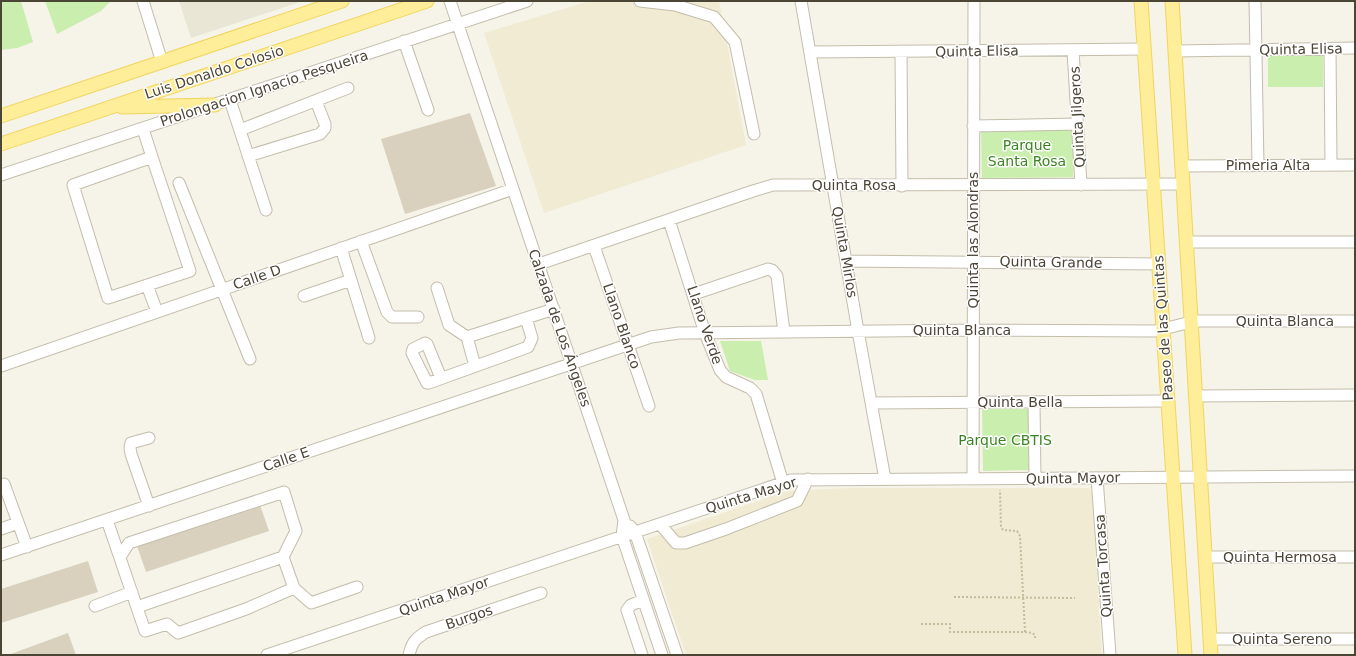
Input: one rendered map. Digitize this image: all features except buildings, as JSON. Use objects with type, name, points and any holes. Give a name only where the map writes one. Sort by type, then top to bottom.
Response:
[{"type":"main road","name":"Luis Donaldo Colosio","points":[[1,116],[342,1]]},
{"type":"main road","name":"Luis Donaldo Colosio","points":[[3,145],[108,107],[427,1]]},
{"type":"main road","name":"Paseo de las Quintas","points":[[1141,1],[1185,655]]},
{"type":"main road","name":"Paseo de las Quintas","points":[[1172,1],[1211,655]]},
{"type":"main road","points":[[108,107],[215,105]]},
{"type":"street","points":[[143,1],[162,62]]},
{"type":"street","name":"Calzada de Los Ángeles","points":[[450,1],[624,520],[622,536],[662,655]]},
{"type":"street","name":"Prolongacion Ignacio Pesqueira","points":[[1,175],[527,1]]},
{"type":"street","points":[[640,1],[675,5],[714,17],[736,42],[754,134]]},
{"type":"street","name":"Quinta Mirlos","points":[[802,1],[884,479]]},
{"type":"street","name":"Quinta las Alondras","points":[[973,478],[974,1]]},
{"type":"street","points":[[1255,1],[1258,165]]},
{"type":"street","points":[[404,41],[428,110]]},
{"type":"street","name":"Quinta Elisa","points":[[1175,51],[1355,48]]},
{"type":"street","name":"Quinta Elisa","points":[[810,52],[1144,49]]},
{"type":"street","points":[[1330,49],[1331,165]]},
{"type":"street","name":"Quinta Jilgeros","points":[[1073,50],[1081,185]]},
{"type":"street","points":[[901,51],[902,186]]},
{"type":"street","points":[[240,130],[348,88]]},
{"type":"street","points":[[230,100],[266,210]]},
{"type":"street","points":[[248,156],[320,134],[325,128],[325,124],[316,101]]},
{"type":"street","points":[[973,126],[1077,124]]},
{"type":"street","points":[[143,128],[190,271],[108,298],[73,185],[152,157]]},
{"type":"street","name":"Pimeria Alta","points":[[1182,166],[1355,165]]},
{"type":"street","points":[[179,183],[250,359]]},
{"type":"street","name":"Quinta Rosa","points":[[539,264],[764,187],[781,185],[902,186],[1183,184]]},
{"type":"street","name":"Calle D","points":[[1,366],[513,188]]},
{"type":"street","name":"Llano Verde","points":[[669,220],[694,294],[705,333],[720,370],[726,377],[750,388],[756,394],[782,483]]},
{"type":"street","points":[[361,241],[386,312],[392,317],[418,317]]},
{"type":"street","points":[[1186,242],[1355,242]]},
{"type":"street","name":"Llano Blanco","points":[[594,246],[649,406]]},
{"type":"street","points":[[341,248],[369,338]]},
{"type":"street","name":"Quinta Grande","points":[[847,261],[1158,264]]},
{"type":"street","points":[[694,294],[768,269],[772,270],[777,276],[784,332]]},
{"type":"street","points":[[304,296],[351,280]]},
{"type":"street","points":[[147,285],[157,312]]},
{"type":"street","points":[[437,288],[449,325],[467,338],[475,366]]},
{"type":"street","points":[[467,338],[554,309]]},
{"type":"street","points":[[441,378],[528,347],[532,338],[526,318]]},
{"type":"street","name":"Quinta Blanca","points":[[572,363],[651,337],[679,333],[973,330],[1155,331],[1191,322],[1355,321]]},
{"type":"street","name":"Calle E","points":[[1,555],[572,363]]},
{"type":"street","points":[[1196,396],[1355,395]]},
{"type":"street","name":"Quinta Bella","points":[[871,403],[1168,401]]},
{"type":"street","points":[[1034,402],[1034,478]]},
{"type":"street","points":[[149,438],[131,443],[130,448],[149,506]]},
{"type":"street","name":"Quinta Mayor","points":[[267,655],[791,480],[1355,476]]},
{"type":"street","name":"Quinta Torcasa","points":[[1097,478],[1110,655]]},
{"type":"street","points":[[660,524],[676,543],[685,543],[726,529],[797,501],[808,479]]},
{"type":"street","points":[[1,485],[4,484],[26,547]]},
{"type":"street","points":[[120,558],[129,543],[284,492],[296,531],[283,558],[137,607]]},
{"type":"street","points":[[108,520],[145,631],[168,624],[178,633],[246,609],[294,588]]},
{"type":"street","points":[[624,520],[635,532],[677,655]]},
{"type":"street","points":[[1,529],[18,523]]},
{"type":"street","points":[[283,558],[294,588],[310,603],[357,587]]},
{"type":"street","name":"Quinta Hermosa","points":[[1205,558],[1355,558]]},
{"type":"street","points":[[95,606],[132,592]]},
{"type":"street","name":"Burgos","points":[[409,655],[411,645],[417,638],[426,632],[542,593]]},
{"type":"street","points":[[642,655],[628,610],[631,605],[644,600]]},
{"type":"street","name":"Quinta Sereno","points":[[1210,639],[1355,638]]},
{"type":"path","points":[[1000,478],[1001,527],[1004,530],[1017,531],[1020,536],[1024,632]]},
{"type":"path","points":[[954,597],[1075,598]]},
{"type":"path","points":[[921,624],[950,624],[950,632],[1024,632],[1032,633],[1034,638]]},
{"type":"shaded area","points":[[179,1],[303,1],[191,38]]},
{"type":"shaded area","points":[[590,1],[719,1],[746,145],[544,213],[484,33]]},
{"type":"shaded area","points":[[850,488],[1089,488],[1092,493],[1102,655],[686,655],[647,539],[787,491]]},
{"type":"green space","points":[[1,1],[21,1],[33,42],[17,48],[1,50]]},
{"type":"green space","points":[[45,1],[111,1],[101,11],[57,34]]},
{"type":"green space","points":[[1268,56],[1323,56],[1323,87],[1268,87]]},
{"type":"green space","name":"Parque Santa Rosa","points":[[1073,128],[1073,177],[982,178],[981,129]]},
{"type":"green space","points":[[720,341],[761,341],[768,380],[755,380],[730,371]]},
{"type":"green space","name":"Parque CBTIS","points":[[982,409],[1028,409],[1029,470],[983,471]]}]
